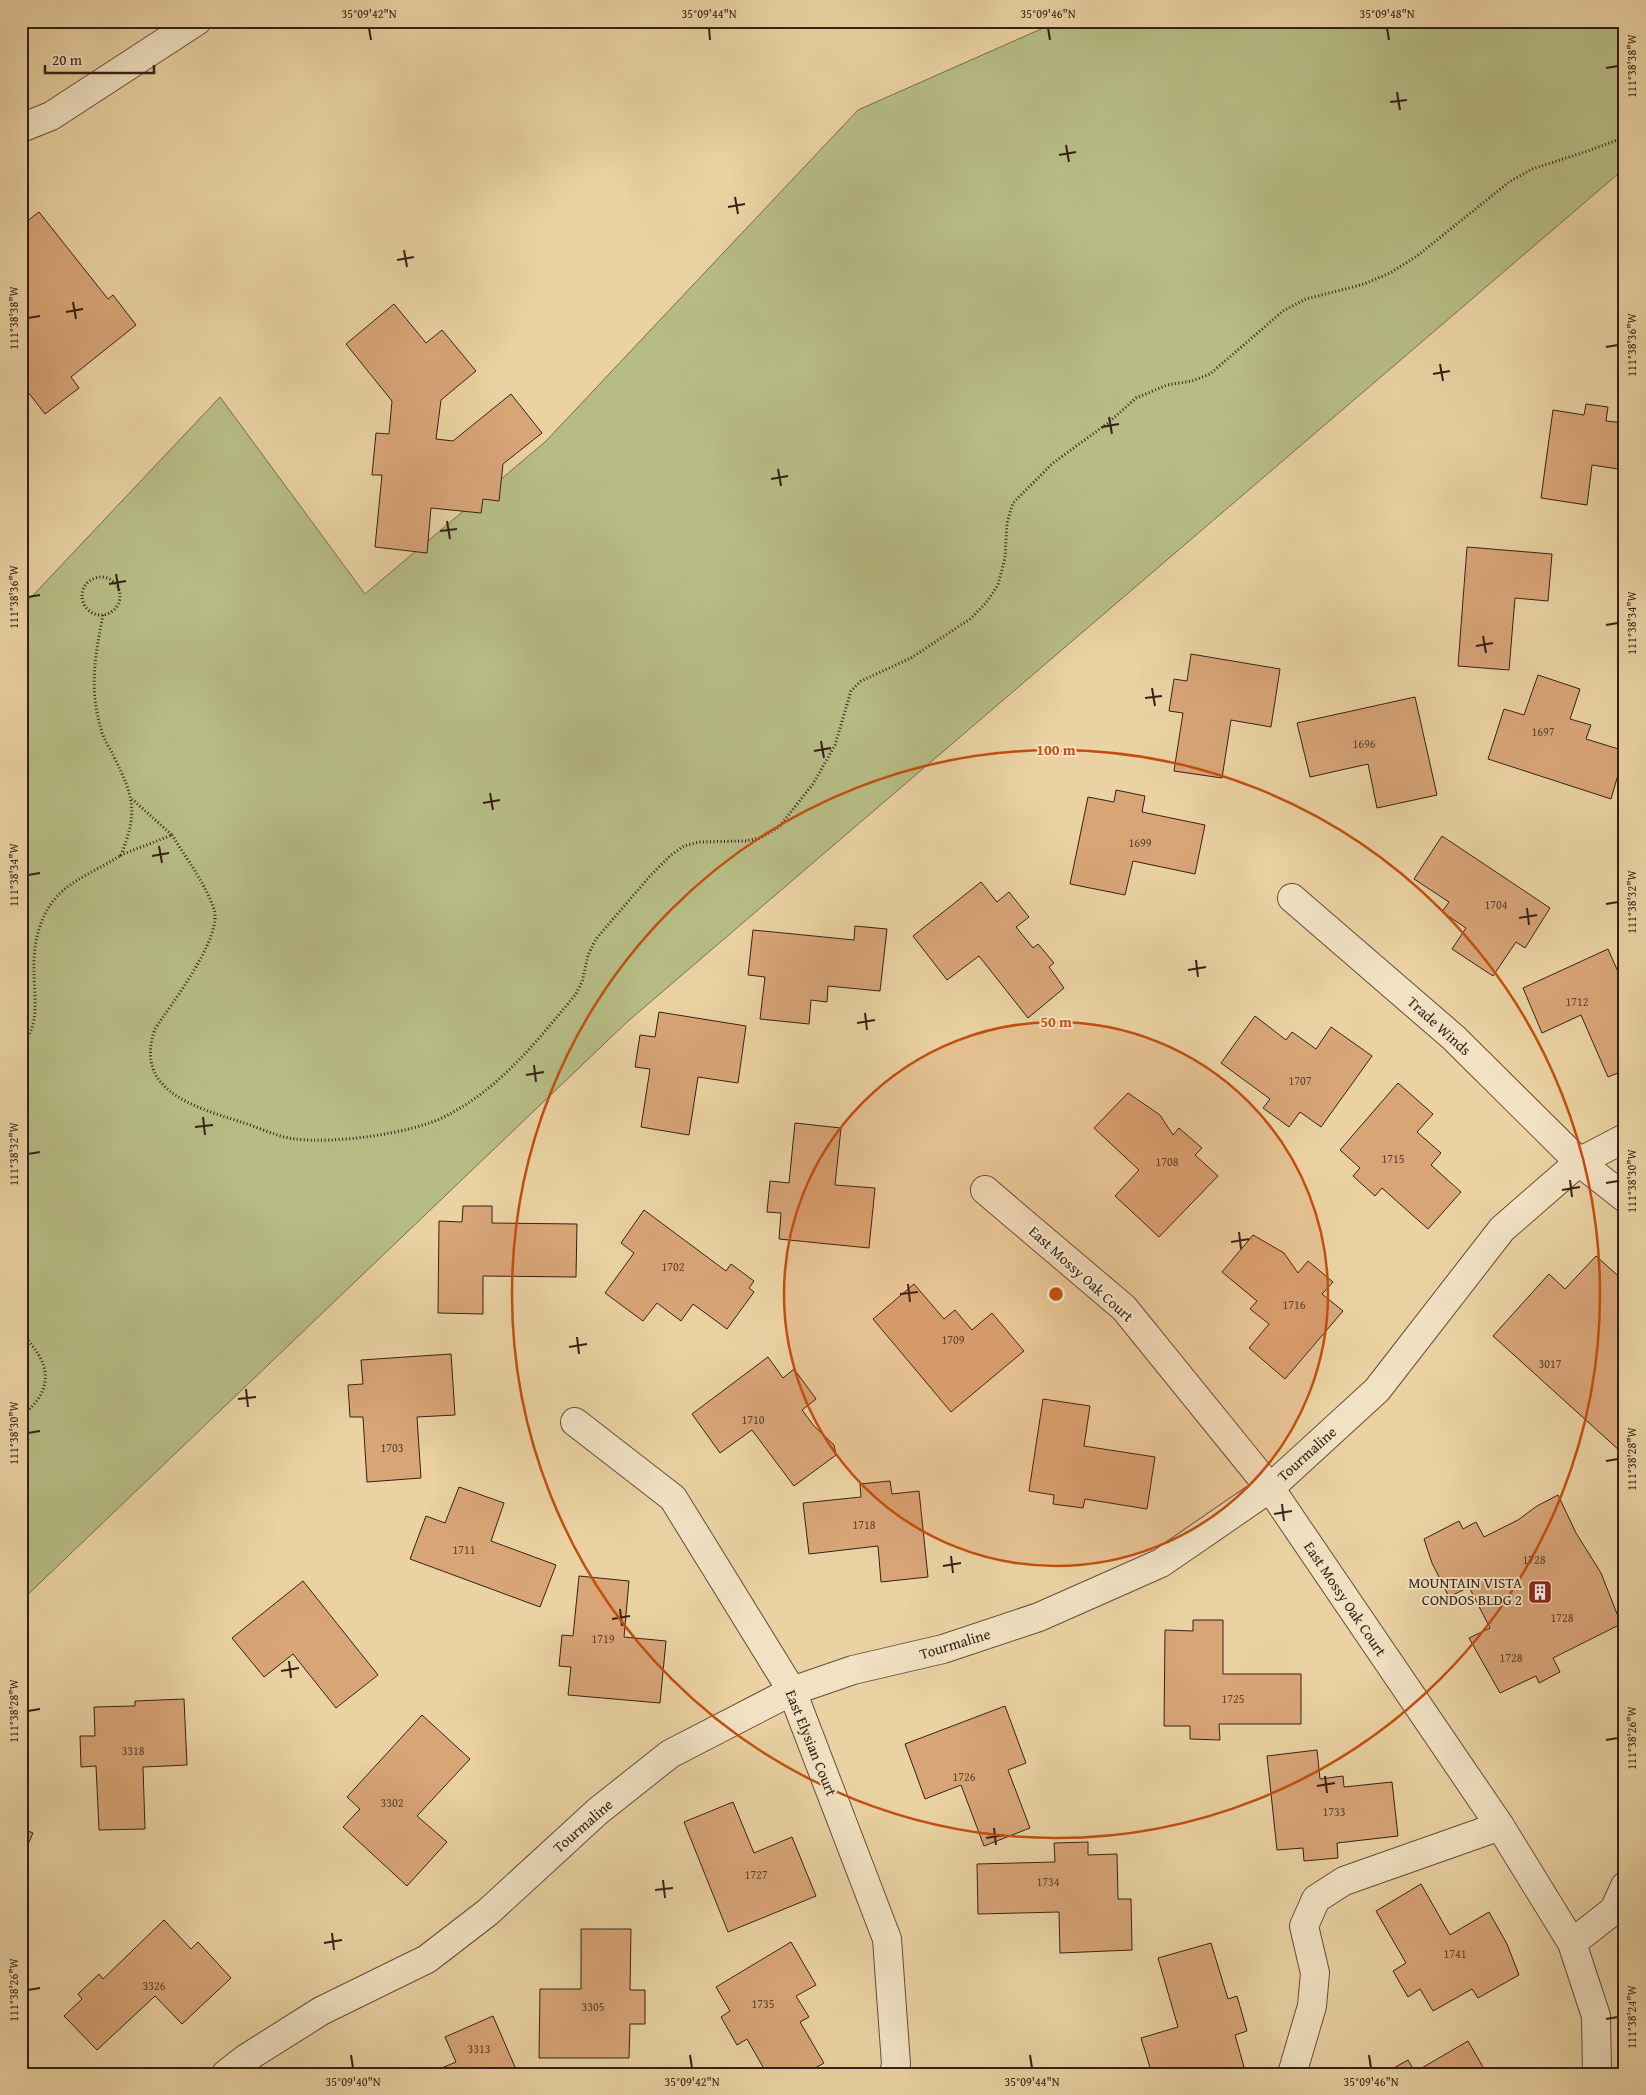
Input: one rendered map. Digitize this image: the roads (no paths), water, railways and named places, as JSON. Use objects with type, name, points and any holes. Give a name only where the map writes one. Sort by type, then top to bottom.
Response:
[{"type":"street","points":[[21,128],[51,116],[197,21]]},
{"type":"street","name":"Trade Winds","points":[[1292,898],[1454,1038],[1580,1162],[1625,1198]]},
{"type":"street","name":"Tourmaline","points":[[226,2074],[245,2059],[322,2011],[427,1960],[488,1912],[598,1811],[670,1754],[792,1691],[853,1670],[943,1649],[1040,1617],[1161,1563],[1270,1488],[1377,1390],[1502,1229],[1580,1162],[1625,1138]]},
{"type":"street","name":"East Mossy Oak Court","points":[[985,1190],[1124,1308],[1270,1488],[1500,1826],[1572,1943],[1596,2016],[1597,2074]]},
{"type":"street","name":"East Elysian Court","points":[[575,1422],[673,1498],[792,1691],[887,1939],[896,2064],[894,2074]]},
{"type":"street","points":[[1292,2074],[1312,2006],[1315,1973],[1304,1926],[1316,1899],[1344,1880],[1500,1826]]},
{"type":"street","points":[[1572,1943],[1614,1910],[1625,1886]]},
{"type":"place","name":"MOUNTAIN VISTA CONDOS BLDG 2","points":[[1540,1592]]}]
